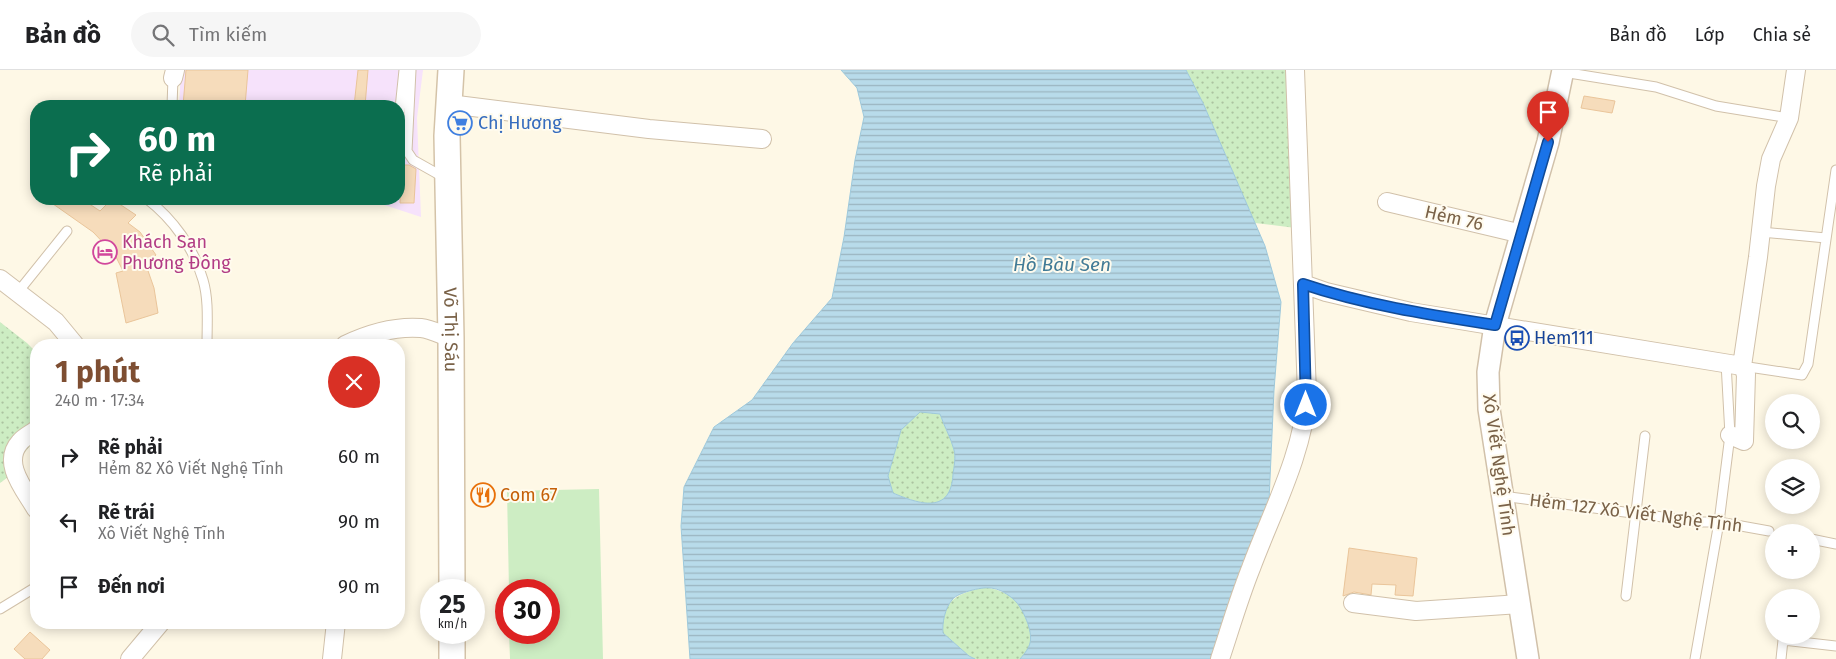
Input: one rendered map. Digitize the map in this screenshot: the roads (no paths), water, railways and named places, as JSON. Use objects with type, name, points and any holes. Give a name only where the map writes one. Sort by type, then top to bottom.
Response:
[{"type":"main road","name":"Võ Thị Sáu","points":[[451,70],[448,180],[452,338],[452,579]]},
{"type":"main road","points":[[452,644],[452,659]]},
{"type":"street","points":[[1220,659],[1250,569],[1295,454],[1306,416],[1307,394],[1295,70]]},
{"type":"street","points":[[1734,365],[1761,232],[1772,159],[1789,118],[1796,70]]},
{"type":"street","name":"Xô Viết Nghệ Tĩnh","points":[[1528,659],[1488,409],[1488,372],[1495,325],[1548,142],[1563,71]]},
{"type":"street","points":[[449,104],[649,129],[762,139]]},
{"type":"street","name":"Hẻm 76","points":[[1387,202],[1522,234]]},
{"type":"street","points":[[0,278],[56,322],[70,339]]},
{"type":"street","points":[[1303,284],[1326,292],[1411,312],[1734,365],[1746,374],[1744,440],[1730,435]]},
{"type":"street","points":[[359,339],[389,330],[423,328],[452,338]]},
{"type":"street","points":[[30,434],[21,441],[12,454],[13,466],[18,479],[30,499]]},
{"type":"street","points":[[1353,603],[1416,611],[1520,604]]},
{"type":"street","points":[[130,659],[155,629]]},
{"type":"street","points":[[332,659],[335,629]]},
{"type":"lane","points":[[401,100],[404,70]]},
{"type":"lane","points":[[411,70],[407,151],[412,160],[448,180]]},
{"type":"lane","points":[[1563,71],[1656,87],[1716,106],[1789,118]]},
{"type":"lane","points":[[172,100],[174,74]]},
{"type":"lane","points":[[1734,365],[1802,375],[1808,364],[1836,170]]},
{"type":"lane","points":[[155,205],[164,212],[180,233],[193,255],[204,281],[207,307],[207,339]]},
{"type":"lane","points":[[18,292],[67,231]]},
{"type":"lane","points":[[1761,232],[1826,238]]},
{"type":"lane","points":[[1695,659],[1719,522],[1730,435]]},
{"type":"lane","points":[[1626,596],[1646,436]]},
{"type":"lane","name":"Hẻm 127 Xô Viết Nghệ Tĩnh","points":[[1502,496],[1701,522],[1719,522],[1765,530]]},
{"type":"lane","points":[[1820,541],[1836,544]]},
{"type":"lane","points":[[0,609],[30,591]]},
{"type":"lane","points":[[1780,659],[1783,640],[1836,646]]},
{"type":"water","name":"Hồ Bàu Sen","points":[[841,70],[1186,70],[1203,103],[1265,246],[1281,302],[1274,390],[1269,501],[1211,659],[1020,659],[1029,647],[1031,639],[1024,614],[1017,603],[1007,594],[997,589],[981,588],[960,594],[952,600],[944,620],[943,633],[975,659],[690,659],[681,526],[684,487],[714,427],[752,400],[793,343],[832,298],[864,117],[857,88]],"holes":[[[920,412],[940,414],[955,456],[951,487],[946,496],[940,501],[923,503],[893,493],[888,476],[901,430]]]},
{"type":"place","name":"Chị Hương","points":[[460,123]]},
{"type":"place","name":"Khách Sạn Phương Đông","points":[[105,252]]},
{"type":"place","name":"Hem111","points":[[1517,338]]},
{"type":"place","name":"Com 67","points":[[483,495]]}]
